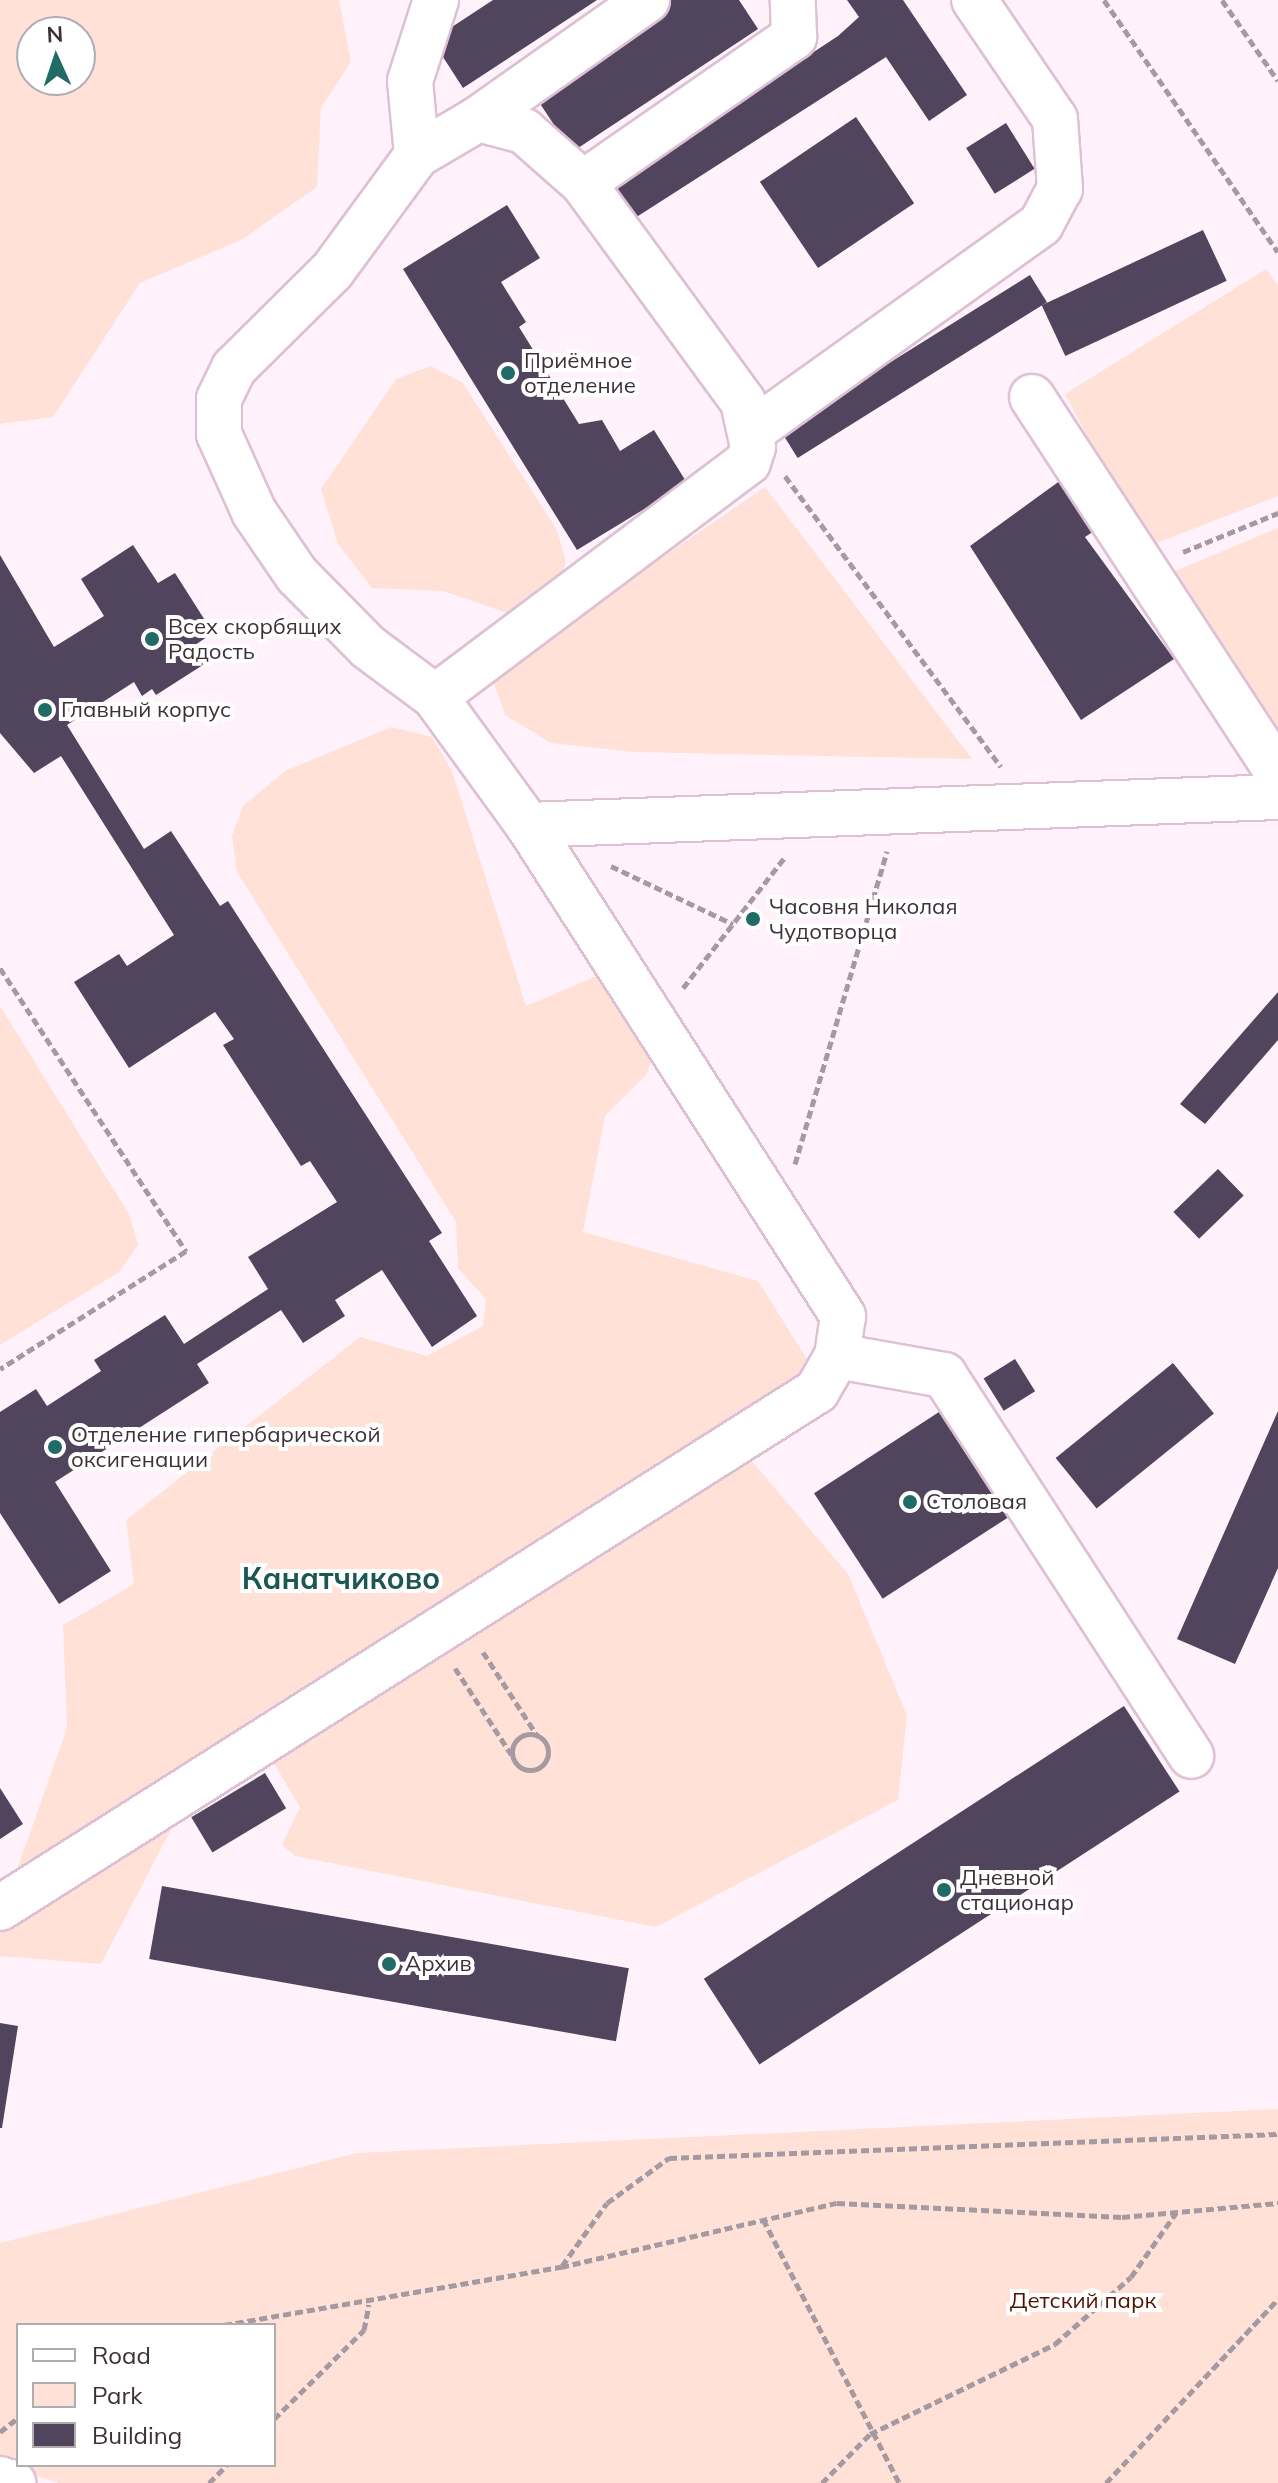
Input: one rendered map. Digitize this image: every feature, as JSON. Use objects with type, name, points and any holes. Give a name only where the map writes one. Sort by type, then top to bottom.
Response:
[{"type":"lane","points":[[417,155],[410,81],[436,0]]},
{"type":"lane","points":[[0,1908],[817,1391],[837,1356],[843,1316],[528,825],[435,697],[368,647],[297,575],[254,512],[219,434],[219,399],[234,368],[332,271],[417,155],[478,119],[647,0]]},
{"type":"lane","points":[[583,183],[794,37],[793,0]]},
{"type":"lane","points":[[752,431],[1041,224],[1060,189],[1055,119],[974,0]]},
{"type":"lane","points":[[435,697],[748,462],[752,431],[743,402],[583,183],[524,131],[478,119]]},
{"type":"lane","points":[[1032,397],[1278,773]]},
{"type":"lane","points":[[528,825],[1278,797]]},
{"type":"lane","points":[[837,1356],[944,1375],[1191,1756]]},
{"type":"lane","points":[[0,2479],[13,2483]]},
{"type":"path","points":[[1104,0],[1278,252]]},
{"type":"path","points":[[1222,0],[1278,81]]},
{"type":"path","points":[[752,431],[1031,806]]},
{"type":"path","points":[[1144,569],[1278,513]]},
{"type":"path","points":[[780,1215],[898,812]]},
{"type":"path","points":[[656,1023],[818,815]]},
{"type":"path","points":[[596,858],[733,924]]},
{"type":"path","points":[[0,968],[186,1251],[0,1369]]},
{"type":"path","points":[[446,1625],[548,1750],[541,1768],[522,1769],[511,1754],[446,1625]]},
{"type":"path","points":[[511,1754],[518,1737],[537,1735]]},
{"type":"path","points":[[561,2267],[607,2203],[669,2158],[1278,2134]]},
{"type":"path","points":[[238,2323],[369,2304],[454,2282],[561,2267],[837,2203],[1122,2217],[1278,2203]]},
{"type":"path","points":[[822,2483],[870,2434],[1055,2344],[1131,2277],[1176,2213]]},
{"type":"path","points":[[763,2219],[870,2434],[899,2483]]},
{"type":"path","points":[[1106,2483],[1278,2299]]},
{"type":"path","points":[[276,2417],[364,2330],[369,2304]]},
{"type":"path","points":[[0,2432],[16,2420]]},
{"type":"path","points":[[209,2483],[225,2467]]},
{"type":"green space","points":[[0,0],[339,0],[351,62],[321,108],[317,187],[243,239],[140,283],[53,417],[0,424]]},
{"type":"green space","points":[[1266,269],[1278,286],[1278,496],[1146,547],[1065,394]]},
{"type":"green space","points":[[431,366],[463,383],[557,530],[566,562],[558,585],[522,618],[443,591],[372,588],[338,544],[321,489],[396,379]]},
{"type":"green space","points":[[765,487],[972,759],[633,752],[551,743],[505,715],[491,675]]},
{"type":"green space","points":[[1278,528],[1278,736],[1163,576]]},
{"type":"green space","points":[[391,727],[432,737],[452,771],[526,1006],[597,976],[617,991],[655,1052],[646,1075],[605,1116],[583,1232],[758,1281],[817,1375],[751,1460],[848,1574],[907,1715],[898,1800],[656,1927],[295,1856],[282,1845],[300,1807],[272,1760],[178,1816],[101,1964],[0,1956],[0,1918],[67,1728],[63,1625],[134,1584],[126,1520],[360,1337],[427,1356],[483,1326],[486,1299],[458,1268],[456,1222],[237,872],[232,836],[243,806],[285,771]]},
{"type":"green space","points":[[0,1006],[129,1214],[138,1245],[119,1272],[0,1345]]},
{"type":"green space","name":"Детский парк","points":[[1278,2109],[1278,2483],[59,2483],[0,2465],[0,2243],[357,2153]]},
{"type":"building","points":[[493,0],[597,0],[463,88],[432,40]]},
{"type":"building","points":[[661,0],[739,0],[758,29],[572,152],[529,87]]},
{"type":"building","points":[[847,0],[903,0],[967,95],[929,121],[886,57],[635,218],[613,184],[838,36],[859,17]]},
{"type":"building","points":[[856,117],[914,203],[818,268],[760,182]]},
{"type":"building","points":[[1006,123],[1035,169],[995,194],[966,148]]},
{"type":"building","name":"Приёмное отделение","points":[[507,205],[540,258],[501,282],[526,322],[519,327],[579,424],[602,420],[620,451],[654,430],[687,483],[577,550],[403,269]]},
{"type":"building","points":[[1203,230],[1227,281],[1065,356],[1042,305]]},
{"type":"building","points":[[1030,275],[1047,302],[798,458],[781,431]]},
{"type":"building","points":[[1061,480],[1094,531],[1085,537],[1174,659],[1081,720],[970,546]]},
{"type":"building","points":[[133,545],[158,583],[175,573],[213,633],[195,645],[206,663],[156,695],[152,689],[142,696],[134,682],[67,725],[144,849],[171,831],[220,906],[228,901],[442,1233],[429,1241],[477,1316],[432,1347],[382,1270],[335,1300],[345,1316],[303,1343],[281,1310],[197,1364],[209,1383],[55,1482],[111,1571],[59,1604],[0,1513],[0,1412],[36,1389],[47,1406],[101,1371],[94,1360],[165,1315],[184,1344],[268,1289],[248,1257],[337,1202],[310,1161],[301,1166],[223,1045],[234,1039],[215,1012],[129,1068],[74,982],[119,954],[127,966],[174,935],[61,756],[34,773],[0,733],[0,555],[54,647],[104,616],[81,579]]},
{"type":"building","points":[[1278,992],[1278,1040],[1205,1124],[1180,1104]]},
{"type":"building","points":[[1218,1169],[1244,1196],[1199,1239],[1173,1212]]},
{"type":"building","points":[[1015,1359],[1035,1391],[1004,1411],[984,1379]]},
{"type":"building","points":[[1173,1363],[1214,1414],[1097,1509],[1056,1458]]},
{"type":"building","points":[[1278,1411],[1278,1568],[1235,1664],[1177,1639]]},
{"type":"building","points":[[939,1412],[1008,1518],[883,1599],[814,1493]]},
{"type":"building","name":"Дневной стационар","points":[[1124,1706],[1180,1792],[759,2064],[704,1979]]},
{"type":"building","points":[[265,1773],[286,1808],[212,1852],[191,1817]]},
{"type":"building","points":[[0,1788],[23,1824],[0,1839]]},
{"type":"building","name":"Архив","points":[[162,1886],[629,1968],[616,2041],[149,1959]]},
{"type":"building","points":[[0,2023],[18,2026],[2,2128],[0,2128]]},
{"type":"place","name":"Приёмное отделение","points":[[508,373]]},
{"type":"place","name":"Всех скорбящих Радость","points":[[152,639]]},
{"type":"place","name":"Главный корпус","points":[[45,710]]},
{"type":"place","name":"Часовня Николая Чудотворца","points":[[753,919]]},
{"type":"place","name":"Отделение гипербарической оксигенации","points":[[55,1447]]},
{"type":"place","name":"Столовая","points":[[910,1502]]},
{"type":"place","name":"Дневной стационар","points":[[944,1890]]},
{"type":"place","name":"Архив","points":[[389,1964]]},
{"type":"district","name":"Канатчиково","points":[[341,1578]]}]
